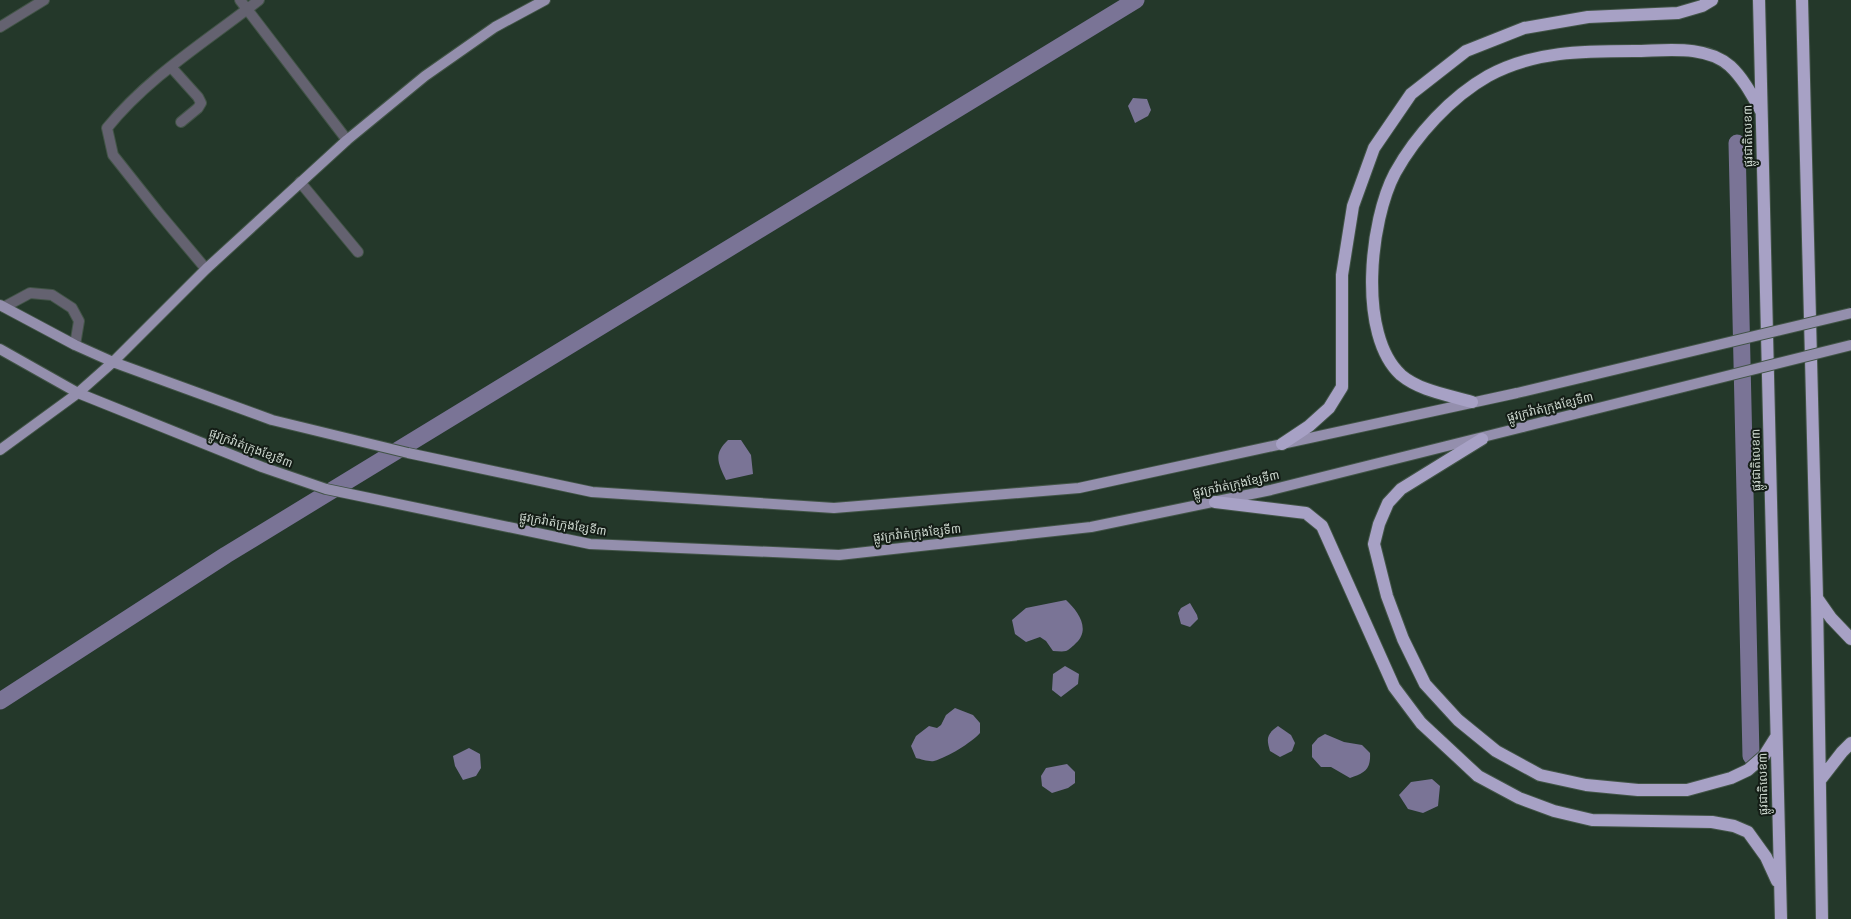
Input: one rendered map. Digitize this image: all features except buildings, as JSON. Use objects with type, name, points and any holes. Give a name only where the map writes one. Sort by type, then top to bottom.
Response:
[{"type":"highway","points":[[1282,444],[1309,426],[1329,408],[1342,387],[1342,275],[1353,206],[1374,148],[1411,94],[1466,51],[1524,28],[1588,16],[1678,13],[1702,6],[1712,0]]},
{"type":"highway","name":"ផ្លូវជាតិលេខ៣","points":[[1759,0],[1781,919]]},
{"type":"highway","points":[[1802,0],[1821,780],[1822,919]]},
{"type":"highway","points":[[1472,402],[1418,386],[1400,374],[1385,353],[1376,332],[1372,303],[1372,278],[1381,207],[1395,173],[1438,114],[1487,77],[1510,66],[1544,56],[1556,53],[1686,50],[1712,55],[1729,65],[1748,87],[1762,112]]},
{"type":"highway","points":[[1482,439],[1401,489],[1388,503],[1379,524],[1374,544],[1387,596],[1403,639],[1425,684],[1458,720],[1496,751],[1540,775],[1586,786],[1638,790],[1687,790],[1731,778],[1748,770],[1764,756],[1776,736]]},
{"type":"highway","points":[[1215,502],[1306,513],[1322,526],[1394,687],[1420,723],[1478,776],[1519,798],[1554,812],[1592,820],[1712,822],[1734,826],[1748,832],[1766,857],[1780,887]]},
{"type":"highway","points":[[1817,598],[1831,618],[1851,639]]},
{"type":"highway","points":[[1821,780],[1842,752],[1851,743]]},
{"type":"main road","points":[[0,450],[78,393],[113,362],[206,269],[346,140],[425,76],[495,26],[545,0]]},
{"type":"main road","name":"ផ្លូវក្រវ៉ាត់ក្រុងខ្សែទី៣","points":[[2,306],[75,345],[113,362],[272,420],[389,449],[592,492],[834,508],[1079,488],[1518,393],[1851,313]]},
{"type":"main road","name":"ផ្លូវក្រវ៉ាត់ក្រុងខ្សែទី៣","points":[[0,349],[78,393],[262,467],[326,489],[590,544],[839,555],[1091,528],[1215,502],[1482,439],[1523,427],[1851,345]]},
{"type":"street","points":[[0,27],[44,0]]},
{"type":"street","points":[[240,0],[346,140]]},
{"type":"street","points":[[206,269],[113,155],[107,128],[125,106],[171,66],[259,0]]},
{"type":"street","points":[[171,66],[201,102],[198,108],[181,122]]},
{"type":"street","points":[[300,182],[358,252]]},
{"type":"street","points":[[2,306],[30,293],[52,294],[72,308],[80,321],[75,345]]},
{"type":"shaded area","points":[[1133,98],[1147,99],[1151,110],[1148,116],[1135,123],[1128,106]]},
{"type":"shaded area","points":[[728,440],[741,440],[751,455],[753,474],[726,480],[718,459],[720,450]]},
{"type":"shaded area","points":[[1066,600],[1075,609],[1083,626],[1080,638],[1068,650],[1053,651],[1046,641],[1040,637],[1026,642],[1015,634],[1012,620],[1026,608]]},
{"type":"shaded area","points":[[1190,603],[1198,619],[1190,627],[1181,624],[1178,613],[1181,608]]},
{"type":"shaded area","points":[[1065,666],[1079,674],[1078,684],[1061,697],[1052,690],[1053,674]]},
{"type":"shaded area","points":[[955,708],[973,715],[980,723],[980,733],[965,745],[940,759],[927,761],[916,758],[911,746],[916,736],[929,726],[937,728],[941,725],[946,715]]},
{"type":"shaded area","points":[[1278,726],[1291,735],[1295,743],[1292,751],[1280,757],[1270,751],[1268,743],[1268,737]]},
{"type":"shaded area","points":[[1325,734],[1344,742],[1362,745],[1370,753],[1370,759],[1366,770],[1350,778],[1331,767],[1321,767],[1312,757],[1312,745],[1318,738]]},
{"type":"shaded area","points":[[469,748],[480,754],[481,768],[476,776],[463,780],[455,766],[453,756]]},
{"type":"shaded area","points":[[1067,764],[1075,772],[1075,783],[1068,788],[1052,793],[1042,786],[1041,776],[1046,768]]},
{"type":"shaded area","points":[[1432,779],[1440,786],[1438,806],[1423,813],[1408,809],[1399,795],[1411,782]]},
{"type":"waterway","points":[[0,701],[226,555],[1136,0]]},
{"type":"waterway","points":[[1737,143],[1751,756]]}]
